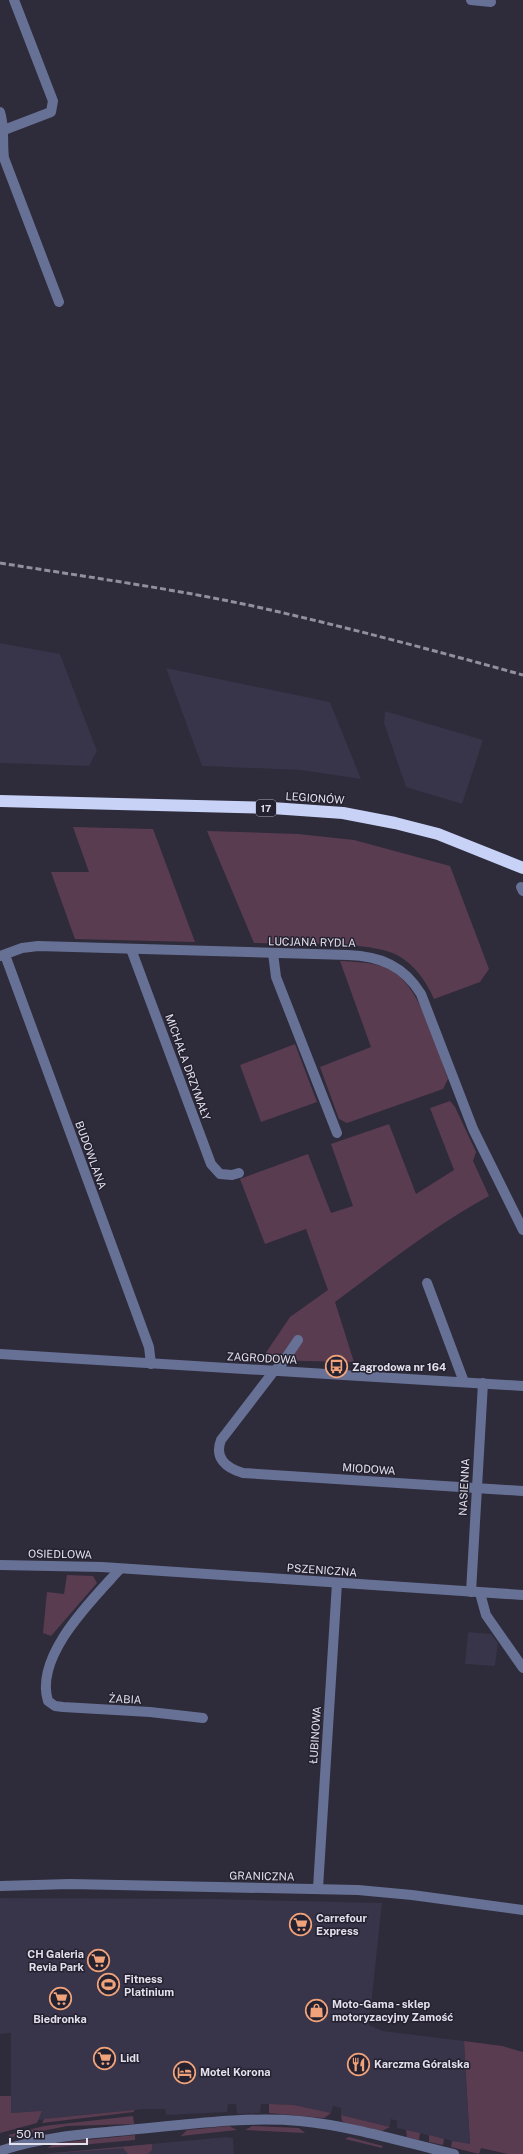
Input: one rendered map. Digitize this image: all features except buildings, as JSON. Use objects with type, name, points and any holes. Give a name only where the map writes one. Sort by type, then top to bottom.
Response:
[{"type":"highway","name":"LEGIONÓW","points":[[0,801],[272,808],[343,813],[400,824],[438,834],[523,868]]},
{"type":"street","points":[[4,130],[50,112],[53,101],[14,0]]},
{"type":"street","points":[[471,0],[491,2]]},
{"type":"street","points":[[0,112],[4,130],[2,143],[4,158],[59,302]]},
{"type":"street","name":"LUCJANA RYDLA","points":[[2,955],[33,946],[360,955],[384,960],[395,965],[405,973],[421,994],[470,1123],[523,1230]]},
{"type":"street","name":"MICHAŁA DRZYMAŁY","points":[[131,949],[211,1164],[220,1174],[232,1175],[239,1173]]},
{"type":"street","points":[[273,953],[276,977],[337,1133]]},
{"type":"street","name":"BUDOWLANA","points":[[2,955],[149,1347],[151,1364]]},
{"type":"street","points":[[427,1283],[464,1382]]},
{"type":"street","points":[[274,1371],[281,1365],[298,1340]]},
{"type":"street","name":"ZAGRODOWA","points":[[0,1354],[523,1386]]},
{"type":"street","name":"MIODOWA","points":[[274,1371],[221,1440],[219,1446],[220,1458],[226,1466],[243,1473],[523,1491]]},
{"type":"street","name":"NASIENNA","points":[[483,1383],[476,1488],[476,1592],[486,1615],[523,1668]]},
{"type":"street","name":"OSIEDLOWA","points":[[0,1565],[120,1569]]},
{"type":"street","name":"PSZENICZNA","points":[[120,1569],[523,1595]]},
{"type":"street","name":"ŻABIA","points":[[120,1569],[58,1643],[49,1664],[47,1675],[45,1692],[48,1701],[55,1706],[63,1707],[150,1712],[203,1718]]},
{"type":"street","name":"ŁUBINOWA","points":[[318,1888],[337,1583]]},
{"type":"street","name":"GRANICZNA","points":[[0,1886],[70,1884],[318,1888],[412,1895],[523,1910]]},
{"type":"street","points":[[0,2151],[33,2142],[66,2136],[233,2120],[265,2119],[300,2121],[340,2128],[454,2154]]},
{"type":"shaded area","points":[[0,643],[60,654],[97,751],[89,766],[0,763]]},
{"type":"shaded area","points":[[166,668],[330,702],[361,779],[300,770],[202,766]]},
{"type":"shaded area","points":[[385,711],[483,740],[462,804],[406,787],[384,723]]},
{"type":"shaded area","points":[[73,827],[153,829],[195,942],[75,939],[51,872],[89,872]]},
{"type":"shaded area","points":[[207,831],[298,834],[354,840],[450,866],[489,969],[480,982],[434,999],[424,980],[415,969],[397,955],[384,950],[348,945],[254,943]]},
{"type":"shaded area","points":[[340,961],[365,963],[389,969],[400,977],[410,988],[419,1002],[426,1018],[448,1079],[443,1089],[347,1123],[339,1119],[320,1067],[371,1047]]},
{"type":"shaded area","points":[[295,1044],[317,1102],[261,1122],[240,1065]]},
{"type":"shaded area","points":[[450,1101],[455,1107],[476,1152],[473,1161],[489,1196],[429,1233],[335,1302],[354,1362],[261,1360],[290,1317],[328,1290],[306,1229],[265,1244],[240,1179],[308,1154],[331,1213],[353,1206],[331,1144],[389,1124],[416,1194],[454,1170],[430,1108]]},
{"type":"shaded area","points":[[67,1575],[93,1576],[97,1583],[51,1636],[43,1633],[47,1592],[64,1594]]},
{"type":"shaded area","points":[[468,1632],[491,1634],[498,1643],[495,1666],[465,1664]]},
{"type":"shaded area","points":[[0,1898],[216,1899],[382,1903],[369,2025],[383,2031],[464,2041],[470,2145],[397,2128],[397,2121],[391,2119],[390,2127],[341,2115],[341,2108],[333,2106],[331,2113],[294,2105],[261,2104],[260,2113],[237,2114],[236,2104],[228,2104],[227,2112],[166,2115],[165,2109],[144,2109],[38,2120],[42,2112],[11,2113],[11,2033],[0,2034]]},
{"type":"shaded area","points":[[464,2041],[502,2046],[523,2052],[523,2154],[508,2154],[481,2148],[479,2154],[451,2147],[452,2141],[470,2144]]},
{"type":"shaded area","points":[[0,2096],[11,2096],[11,2113],[42,2111],[37,2123],[0,2133]]},
{"type":"shaded area","points":[[269,2104],[294,2105],[331,2113],[324,2118],[269,2113]]},
{"type":"shaded area","points":[[134,2110],[134,2112],[42,2123],[44,2119]]},
{"type":"shaded area","points":[[341,2115],[390,2127],[382,2131],[346,2123],[342,2121]]},
{"type":"shaded area","points":[[133,2116],[134,2124],[67,2126],[12,2137],[8,2135],[44,2126]]},
{"type":"shaded area","points":[[229,2126],[237,2130],[181,2136],[187,2130]]},
{"type":"shaded area","points":[[252,2126],[299,2128],[305,2133],[245,2130]]},
{"type":"shaded area","points":[[406,2130],[420,2133],[419,2140],[407,2137]]},
{"type":"shaded area","points":[[135,2135],[135,2140],[47,2148],[56,2143]]},
{"type":"shaded area","points":[[429,2135],[444,2139],[443,2145],[429,2142]]},
{"type":"shaded area","points":[[226,2137],[233,2138],[234,2154],[42,2154]]},
{"type":"shaded area","points":[[349,2137],[383,2146],[382,2148],[345,2139]]},
{"type":"shaded area","points":[[152,2144],[152,2150],[148,2154],[128,2154],[123,2148],[45,2154]]},
{"type":"railway","points":[[0,563],[230,601],[393,640],[523,675]]},
{"type":"place","name":"Zagrodowa nr 164","points":[[336,1367]]},
{"type":"place","name":"Carrefour Express","points":[[301,1924]]},
{"type":"place","name":"CH Galeria Revia Park","points":[[99,1960]]},
{"type":"place","name":"Fitness Platinium","points":[[108,1985]]},
{"type":"place","name":"Biedronka","points":[[60,1999]]},
{"type":"place","name":"Moto-Gama - sklep motoryzacyjny Zamość","points":[[317,2010]]},
{"type":"place","name":"Lidl","points":[[105,2058]]},
{"type":"place","name":"Karczma Góralska","points":[[359,2064]]},
{"type":"place","name":"Motel Korona","points":[[185,2072]]}]
